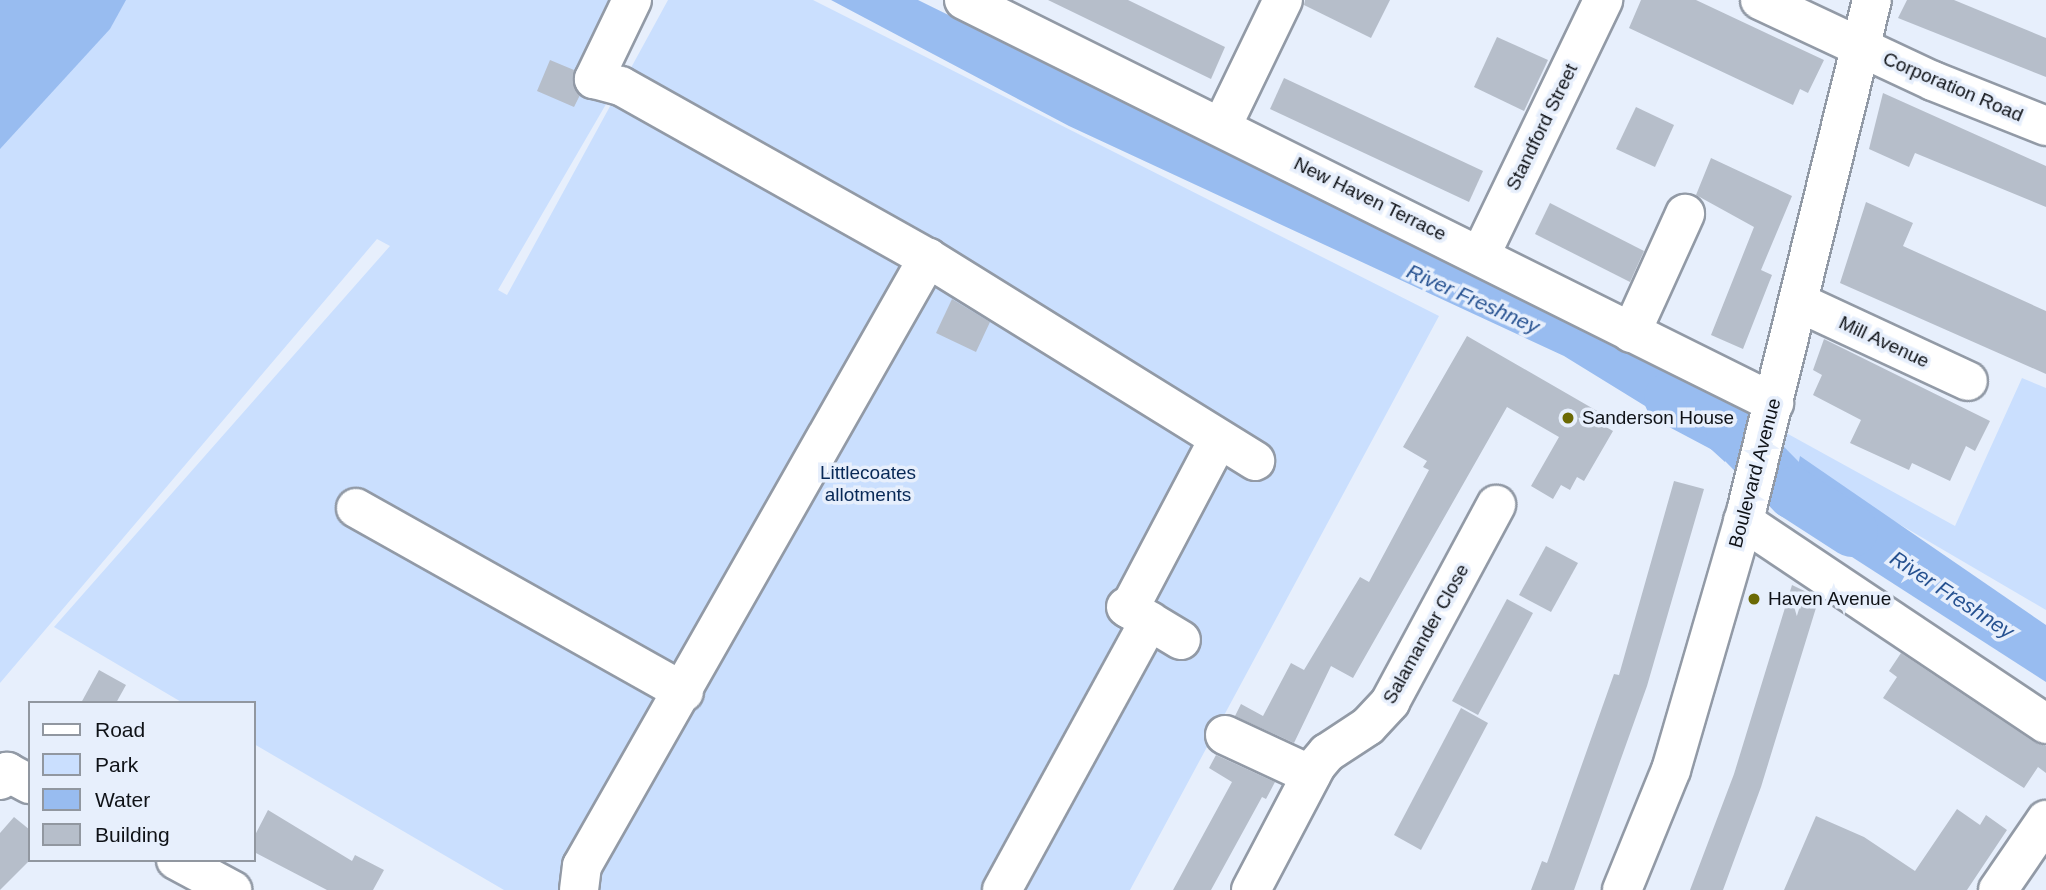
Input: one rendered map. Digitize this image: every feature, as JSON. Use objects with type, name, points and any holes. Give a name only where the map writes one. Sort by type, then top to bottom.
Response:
[{"type":"street","points":[[632,0],[594,79],[621,86],[928,258],[1255,461]]},
{"type":"street","name":"New Haven Terrace","points":[[964,0],[1481,254],[1772,411]]},
{"type":"street","points":[[1222,127],[1283,0]]},
{"type":"street","name":"Standford Street","points":[[1481,254],[1603,0]]},
{"type":"street","name":"Corporation Road","points":[[1760,0],[1861,48],[2046,126]]},
{"type":"street","name":"Boulevard Avenue","points":[[1622,890],[1671,770],[1745,514],[1800,303],[1872,0]]},
{"type":"street","points":[[1631,333],[1685,214]]},
{"type":"street","points":[[579,890],[582,866],[684,692],[783,509],[928,258]]},
{"type":"street","name":"Mill Avenue","points":[[1800,303],[1968,380]]},
{"type":"street","points":[[1002,890],[1129,609],[1218,440]]},
{"type":"street","name":"Salamander Close","points":[[1251,890],[1311,775],[1327,753],[1368,726],[1390,702],[1496,505]]},
{"type":"street","points":[[356,508],[684,692]]},
{"type":"street","points":[[1745,514],[2046,724]]},
{"type":"street","points":[[1129,609],[1181,640]]},
{"type":"street","points":[[1225,735],[1311,775]]},
{"type":"street","points":[[0,780],[7,772],[28,783]]},
{"type":"street","points":[[1998,890],[2046,820]]},
{"type":"street","points":[[180,862],[232,890]]},
{"type":"green space","name":"Littlecoates allotments","points":[[0,0],[611,0],[609,99],[498,290],[507,295],[668,0],[813,0],[1439,316],[1130,890],[504,890],[256,745],[256,701],[180,701],[54,627],[390,246],[377,239],[0,683]]},
{"type":"green space","points":[[2022,378],[2046,388],[2046,610],[1776,452],[1779,429],[1955,526]]},
{"type":"water","points":[[0,0],[126,0],[110,29],[0,149]]},
{"type":"water","points":[[831,0],[918,0],[1738,404],[1725,462],[1702,441],[1564,356],[1069,126]]},
{"type":"water","points":[[1800,456],[2046,625],[2046,682],[1793,519],[1789,509]]},
{"type":"building","points":[[1048,0],[1128,0],[1225,47],[1211,79]]},
{"type":"building","points":[[1305,0],[1390,0],[1371,38],[1304,5]]},
{"type":"building","points":[[1641,0],[1696,0],[1824,60],[1808,93],[1800,89],[1793,105],[1629,28]]},
{"type":"building","points":[[1907,0],[1954,0],[2046,38],[2046,77],[1898,18]]},
{"type":"building","points":[[1497,37],[1548,60],[1524,111],[1474,87]]},
{"type":"building","points":[[550,60],[574,70],[573,83],[580,95],[574,107],[537,91]]},
{"type":"building","points":[[1284,78],[1483,171],[1469,202],[1270,109]]},
{"type":"building","points":[[1883,93],[2046,166],[2046,207],[1915,153],[1909,167],[1869,149]]},
{"type":"building","points":[[1636,107],[1674,125],[1655,167],[1616,149]]},
{"type":"building","points":[[1711,158],[1792,196],[1761,270],[1772,275],[1743,349],[1711,335],[1754,227],[1696,195]]},
{"type":"building","points":[[1866,202],[1913,223],[1903,246],[2046,311],[2046,374],[1840,283]]},
{"type":"building","points":[[1550,203],[1644,251],[1630,282],[1535,234]]},
{"type":"building","points":[[952,299],[990,322],[976,352],[936,333]]},
{"type":"building","points":[[1467,336],[1611,419],[1606,427],[1613,431],[1584,481],[1577,477],[1570,490],[1561,485],[1553,499],[1531,486],[1559,437],[1507,407],[1353,678],[1331,666],[1294,743],[1235,716],[1241,704],[1263,716],[1291,663],[1304,670],[1360,577],[1369,582],[1429,470],[1423,467],[1427,461],[1403,447]]},
{"type":"building","points":[[1824,339],[1990,421],[1975,451],[1966,446],[1950,481],[1912,463],[1909,470],[1850,443],[1861,420],[1813,395],[1822,375],[1813,370]]},
{"type":"building","points":[[1674,481],[1704,489],[1647,686],[1574,890],[1531,890],[1542,861],[1547,863],[1614,674],[1619,675]]},
{"type":"building","points":[[1546,546],[1578,563],[1551,612],[1519,595]]},
{"type":"building","points":[[1792,585],[1819,598],[1761,787],[1723,890],[1690,890],[1734,774]]},
{"type":"building","points":[[1507,599],[1533,613],[1478,715],[1452,701]]},
{"type":"building","points":[[1901,653],[2034,742],[2046,746],[2046,773],[2038,767],[2024,788],[1883,698],[1897,677],[1889,671]]},
{"type":"building","points":[[99,670],[126,685],[117,701],[82,701]]},
{"type":"building","points":[[1461,708],[1488,723],[1421,850],[1394,835]]},
{"type":"building","points":[[1216,755],[1275,782],[1266,799],[1262,797],[1211,890],[1173,890],[1232,782],[1209,768]]},
{"type":"building","points":[[1957,809],[1980,825],[1986,815],[2007,830],[1967,890],[1784,890],[1816,816],[1864,837],[1915,871]]},
{"type":"building","points":[[268,810],[352,861],[355,855],[384,870],[373,890],[327,890],[256,853],[256,833]]},
{"type":"building","points":[[14,817],[28,828],[28,862],[0,890],[0,833]]},
{"type":"waterway","name":"River Freshney","points":[[1670,398],[1732,431],[1793,493],[1852,531]]},
{"type":"place","name":"Sanderson House","points":[[1568,418]]},
{"type":"place","name":"Haven Avenue","points":[[1754,599]]}]
